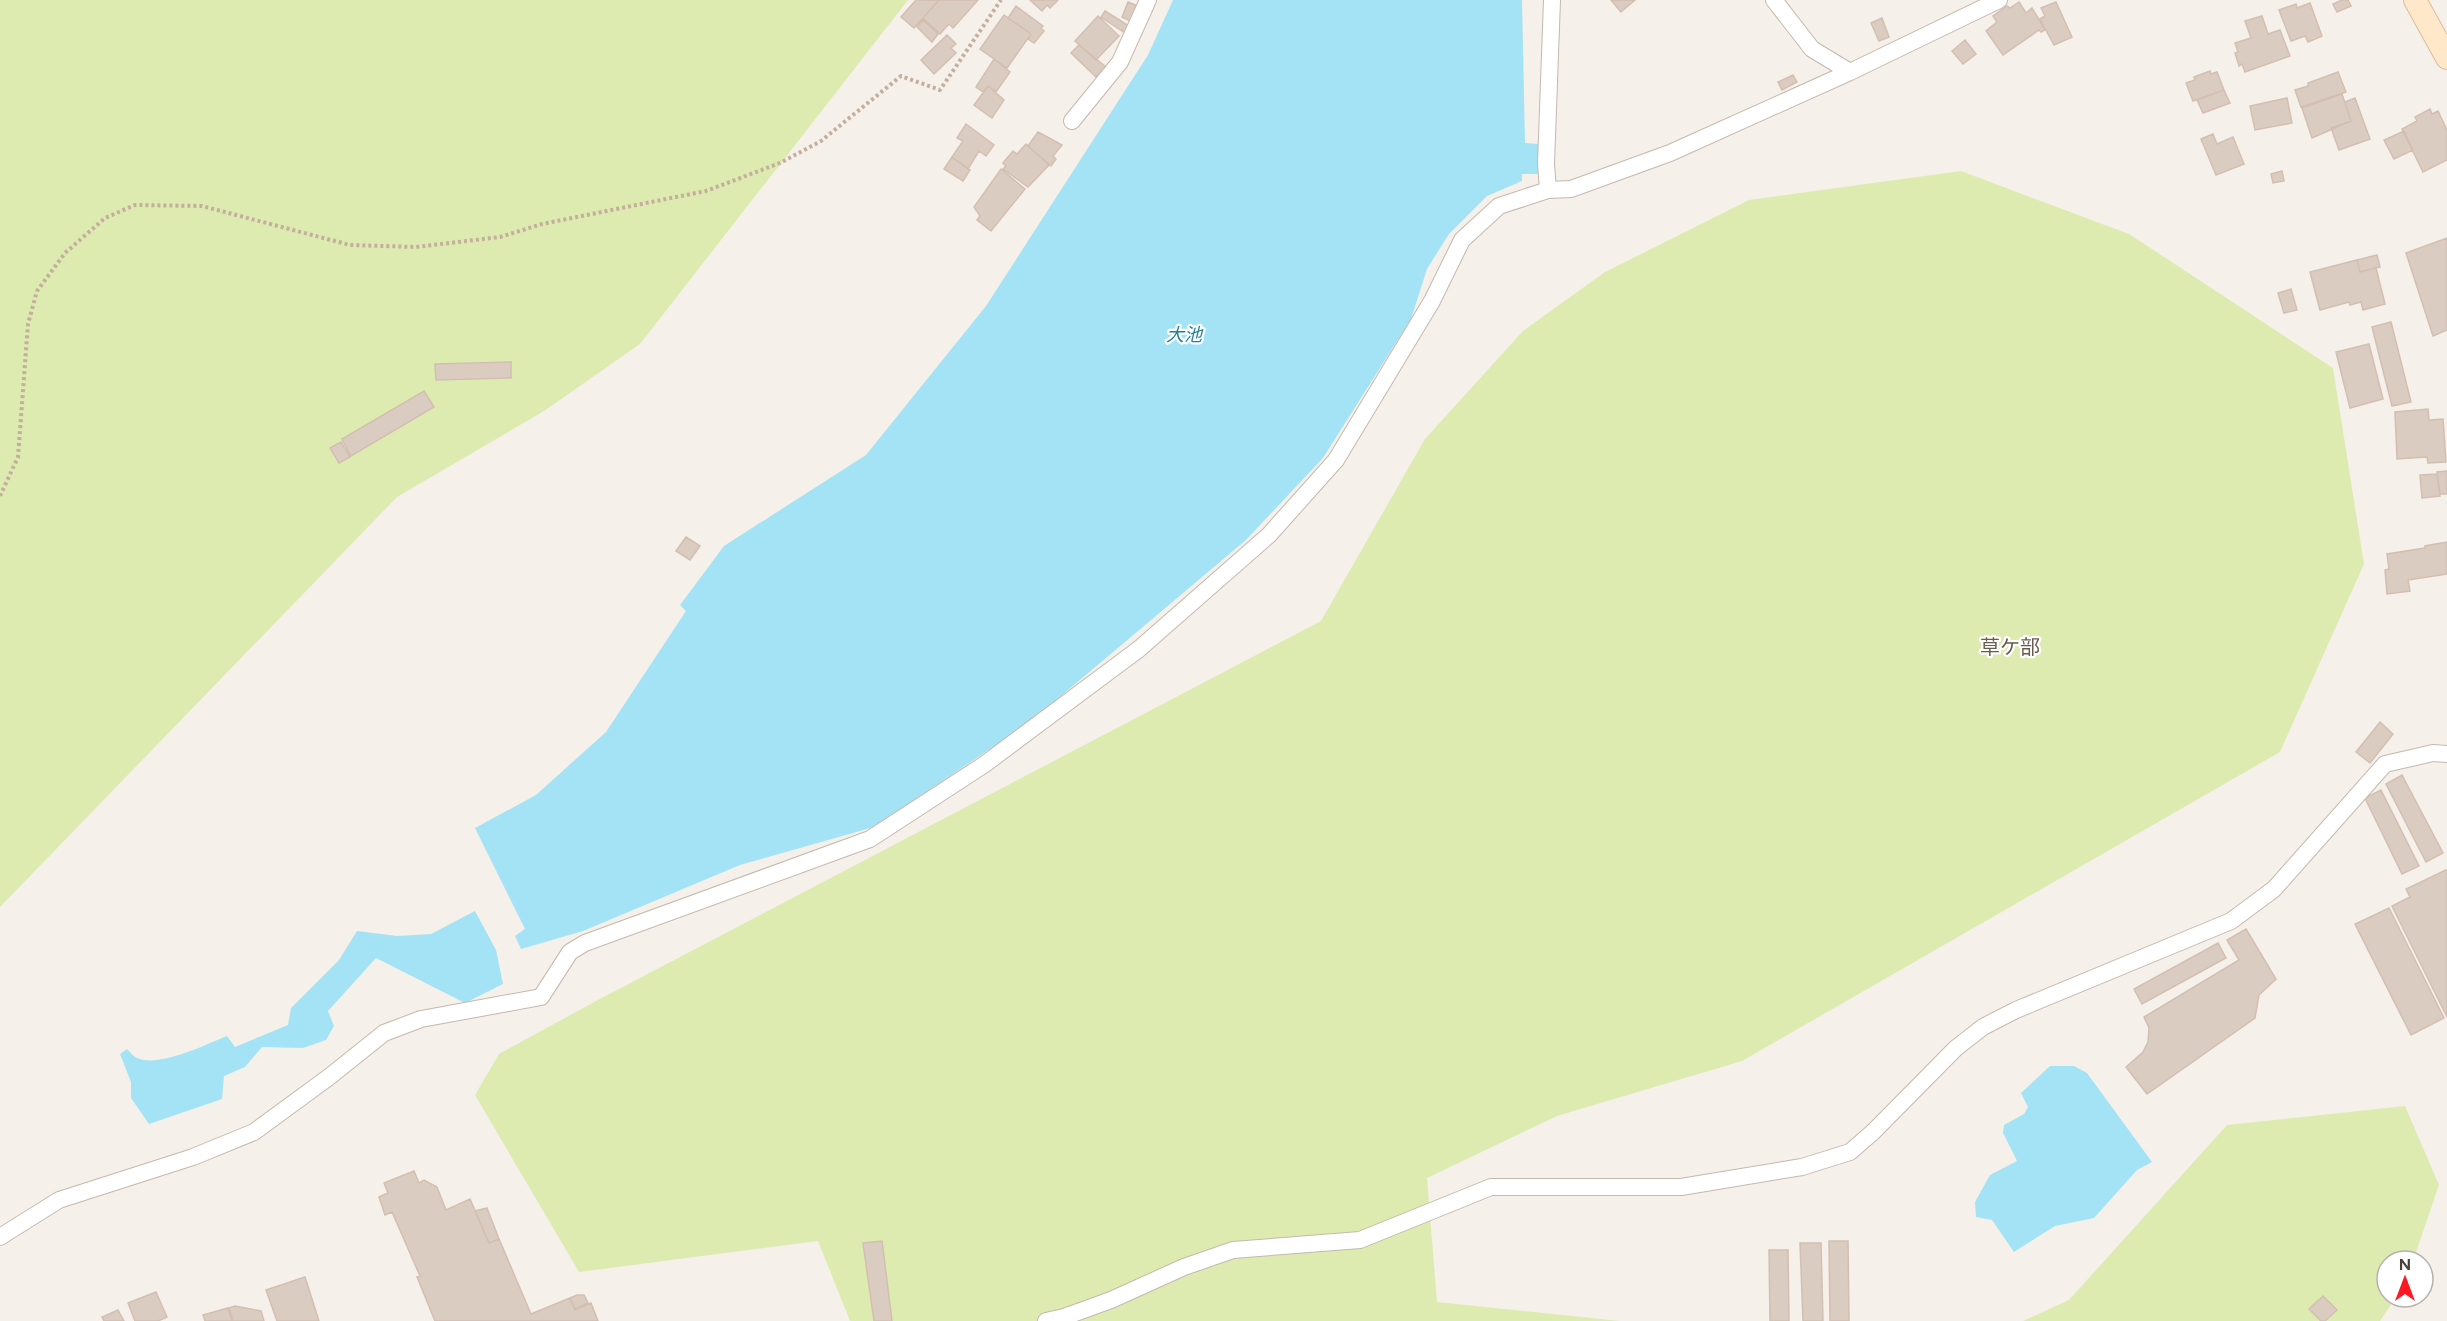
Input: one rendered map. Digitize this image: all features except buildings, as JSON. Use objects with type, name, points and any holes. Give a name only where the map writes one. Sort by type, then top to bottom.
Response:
[{"type":"main road","points":[[2415,0],[2447,58]]},
{"type":"street","points":[[1072,121],[1120,62],[1148,0]]},
{"type":"street","points":[[1548,190],[1546,164],[1552,0]]},
{"type":"street","points":[[1774,0],[1812,49],[1850,72]]},
{"type":"street","points":[[0,1237],[58,1200],[193,1157],[254,1132],[384,1034],[421,1019],[541,997],[570,952],[585,943],[870,839],[985,764],[1139,649],[1269,535],[1336,460],[1432,301],[1462,240],[1499,206],[1548,190],[1571,189],[1670,153],[1850,72],[1999,0]]},
{"type":"street","points":[[1046,1321],[1065,1317],[1111,1300],[1184,1267],[1233,1250],[1360,1240],[1491,1186],[1681,1186],[1802,1167],[1850,1152],[1873,1132],[1956,1048],[1983,1027],[2016,1010],[2231,921],[2274,889],[2385,764],[2433,753],[2447,754]]},
{"type":"path","points":[[0,496],[18,456],[28,324],[37,291],[65,253],[105,218],[135,205],[202,206],[350,245],[416,247],[500,237],[543,224],[705,191],[780,163],[821,141],[901,76],[940,90],[1001,0]]},
{"type":"green space","points":[[0,0],[908,0],[640,344],[544,411],[397,497],[0,907]]},
{"type":"green space","points":[[1961,171],[2129,234],[2333,368],[2364,564],[2280,752],[1742,1061],[1557,1116],[1427,1178],[1437,1302],[1620,1321],[850,1321],[818,1241],[579,1272],[475,1095],[499,1054],[1321,621],[1425,439],[1523,331],[1605,272],[1749,200]]},
{"type":"green space","points":[[2405,1106],[2439,1185],[2417,1249],[2375,1249],[2375,1309],[2388,1309],[2380,1321],[2023,1321],[2069,1300],[2227,1125]]},
{"type":"water","name":"大池","points":[[1173,0],[1522,0],[1525,143],[1540,144],[1539,174],[1522,174],[1522,181],[1487,196],[1449,234],[1427,269],[1411,319],[1323,458],[1246,540],[1030,722],[874,827],[740,865],[583,931],[521,949],[515,936],[525,929],[475,828],[536,795],[606,732],[686,611],[680,605],[724,546],[866,455],[986,306],[1148,55]]},
{"type":"water","points":[[475,911],[496,950],[503,984],[465,1003],[376,958],[328,1011],[334,1026],[326,1040],[303,1048],[262,1047],[245,1067],[224,1076],[222,1099],[149,1124],[131,1098],[131,1082],[120,1054],[127,1049],[136,1057],[158,1060],[183,1054],[227,1036],[235,1047],[288,1025],[291,1008],[339,960],[357,931],[397,936],[431,934]]},
{"type":"water","points":[[2050,1066],[2074,1066],[2087,1073],[2152,1162],[2137,1170],[2094,1218],[2055,1226],[2014,1252],[1992,1220],[1976,1217],[1975,1202],[1990,1175],[2017,1161],[2003,1133],[2004,1125],[2024,1114],[2028,1107],[2021,1093]]},
{"type":"district","name":"草ケ部","points":[[2010,647]]}]
